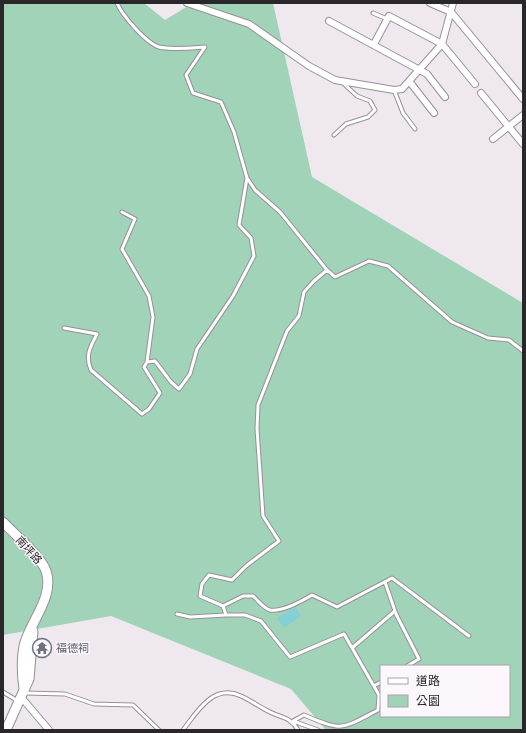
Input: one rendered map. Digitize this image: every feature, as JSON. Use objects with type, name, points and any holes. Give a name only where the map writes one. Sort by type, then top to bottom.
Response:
[{"type":"street","points":[[188,3],[249,24],[309,66],[335,80],[394,90],[402,89],[442,44],[453,3]]},
{"type":"street","points":[[430,3],[451,12],[523,99]]},
{"type":"street","points":[[374,44],[389,16],[442,44],[475,84]]},
{"type":"street","points":[[329,21],[427,74],[444,97]]},
{"type":"street","points":[[409,81],[434,113]]},
{"type":"street","points":[[481,93],[523,144]]},
{"type":"street","points":[[493,139],[523,114]]},
{"type":"street","name":"南坪路","points":[[3,522],[35,555],[46,570],[48,581],[46,594],[33,628],[26,641],[22,659],[22,696],[6,727]]},
{"type":"street","points":[[22,696],[49,730]]},
{"type":"lane","points":[[117,3],[123,16],[142,35],[158,47],[205,47],[186,75],[193,93],[221,102],[234,132],[247,178],[255,190],[280,212],[327,270],[336,277],[369,261],[388,266],[452,322],[488,338],[509,340],[523,351]]},
{"type":"lane","points":[[373,13],[387,19]]},
{"type":"lane","points":[[334,135],[346,124],[368,117],[375,110],[370,101],[357,96],[342,81]]},
{"type":"lane","points":[[394,90],[403,113],[415,129]]},
{"type":"lane","points":[[147,362],[155,361],[171,382],[179,389],[190,374],[197,349],[233,296],[246,273],[254,256],[251,238],[239,225],[247,178]]},
{"type":"lane","points":[[64,328],[97,334],[88,350],[88,362],[91,370],[142,414],[149,409],[160,393],[144,367],[147,362],[153,317],[149,296],[122,249],[135,219],[122,212]]},
{"type":"lane","points":[[226,615],[223,606],[200,596],[202,584],[209,575],[232,580],[246,566],[279,541],[263,516],[257,429],[258,405],[287,331],[299,316],[304,292],[327,270]]},
{"type":"lane","points":[[223,606],[243,596],[253,596],[264,607],[271,610],[295,604],[312,595],[337,607],[392,578],[469,636]]},
{"type":"lane","points":[[385,582],[395,611],[419,659],[409,665]]},
{"type":"lane","points":[[352,648],[395,611]]},
{"type":"lane","points":[[177,614],[190,617],[245,615],[261,621],[290,657],[344,634],[379,695],[378,710],[345,727],[324,724],[304,715],[293,721]]},
{"type":"lane","points":[[374,686],[380,683]]},
{"type":"lane","points":[[3,692],[22,696],[65,694],[94,704],[133,705],[159,730]]},
{"type":"lane","points":[[183,730],[206,701],[221,692],[239,695],[269,712],[318,730]]},
{"type":"lane","points":[[293,721],[298,730]]},
{"type":"green space","points":[[3,3],[144,3],[165,20],[193,3],[273,3],[312,177],[523,303],[523,730],[326,730],[291,689],[111,616],[3,635]]},
{"type":"water","points":[[295,607],[301,616],[284,628],[277,618]]},
{"type":"place","name":"福德祠","points":[[42,648]]}]
